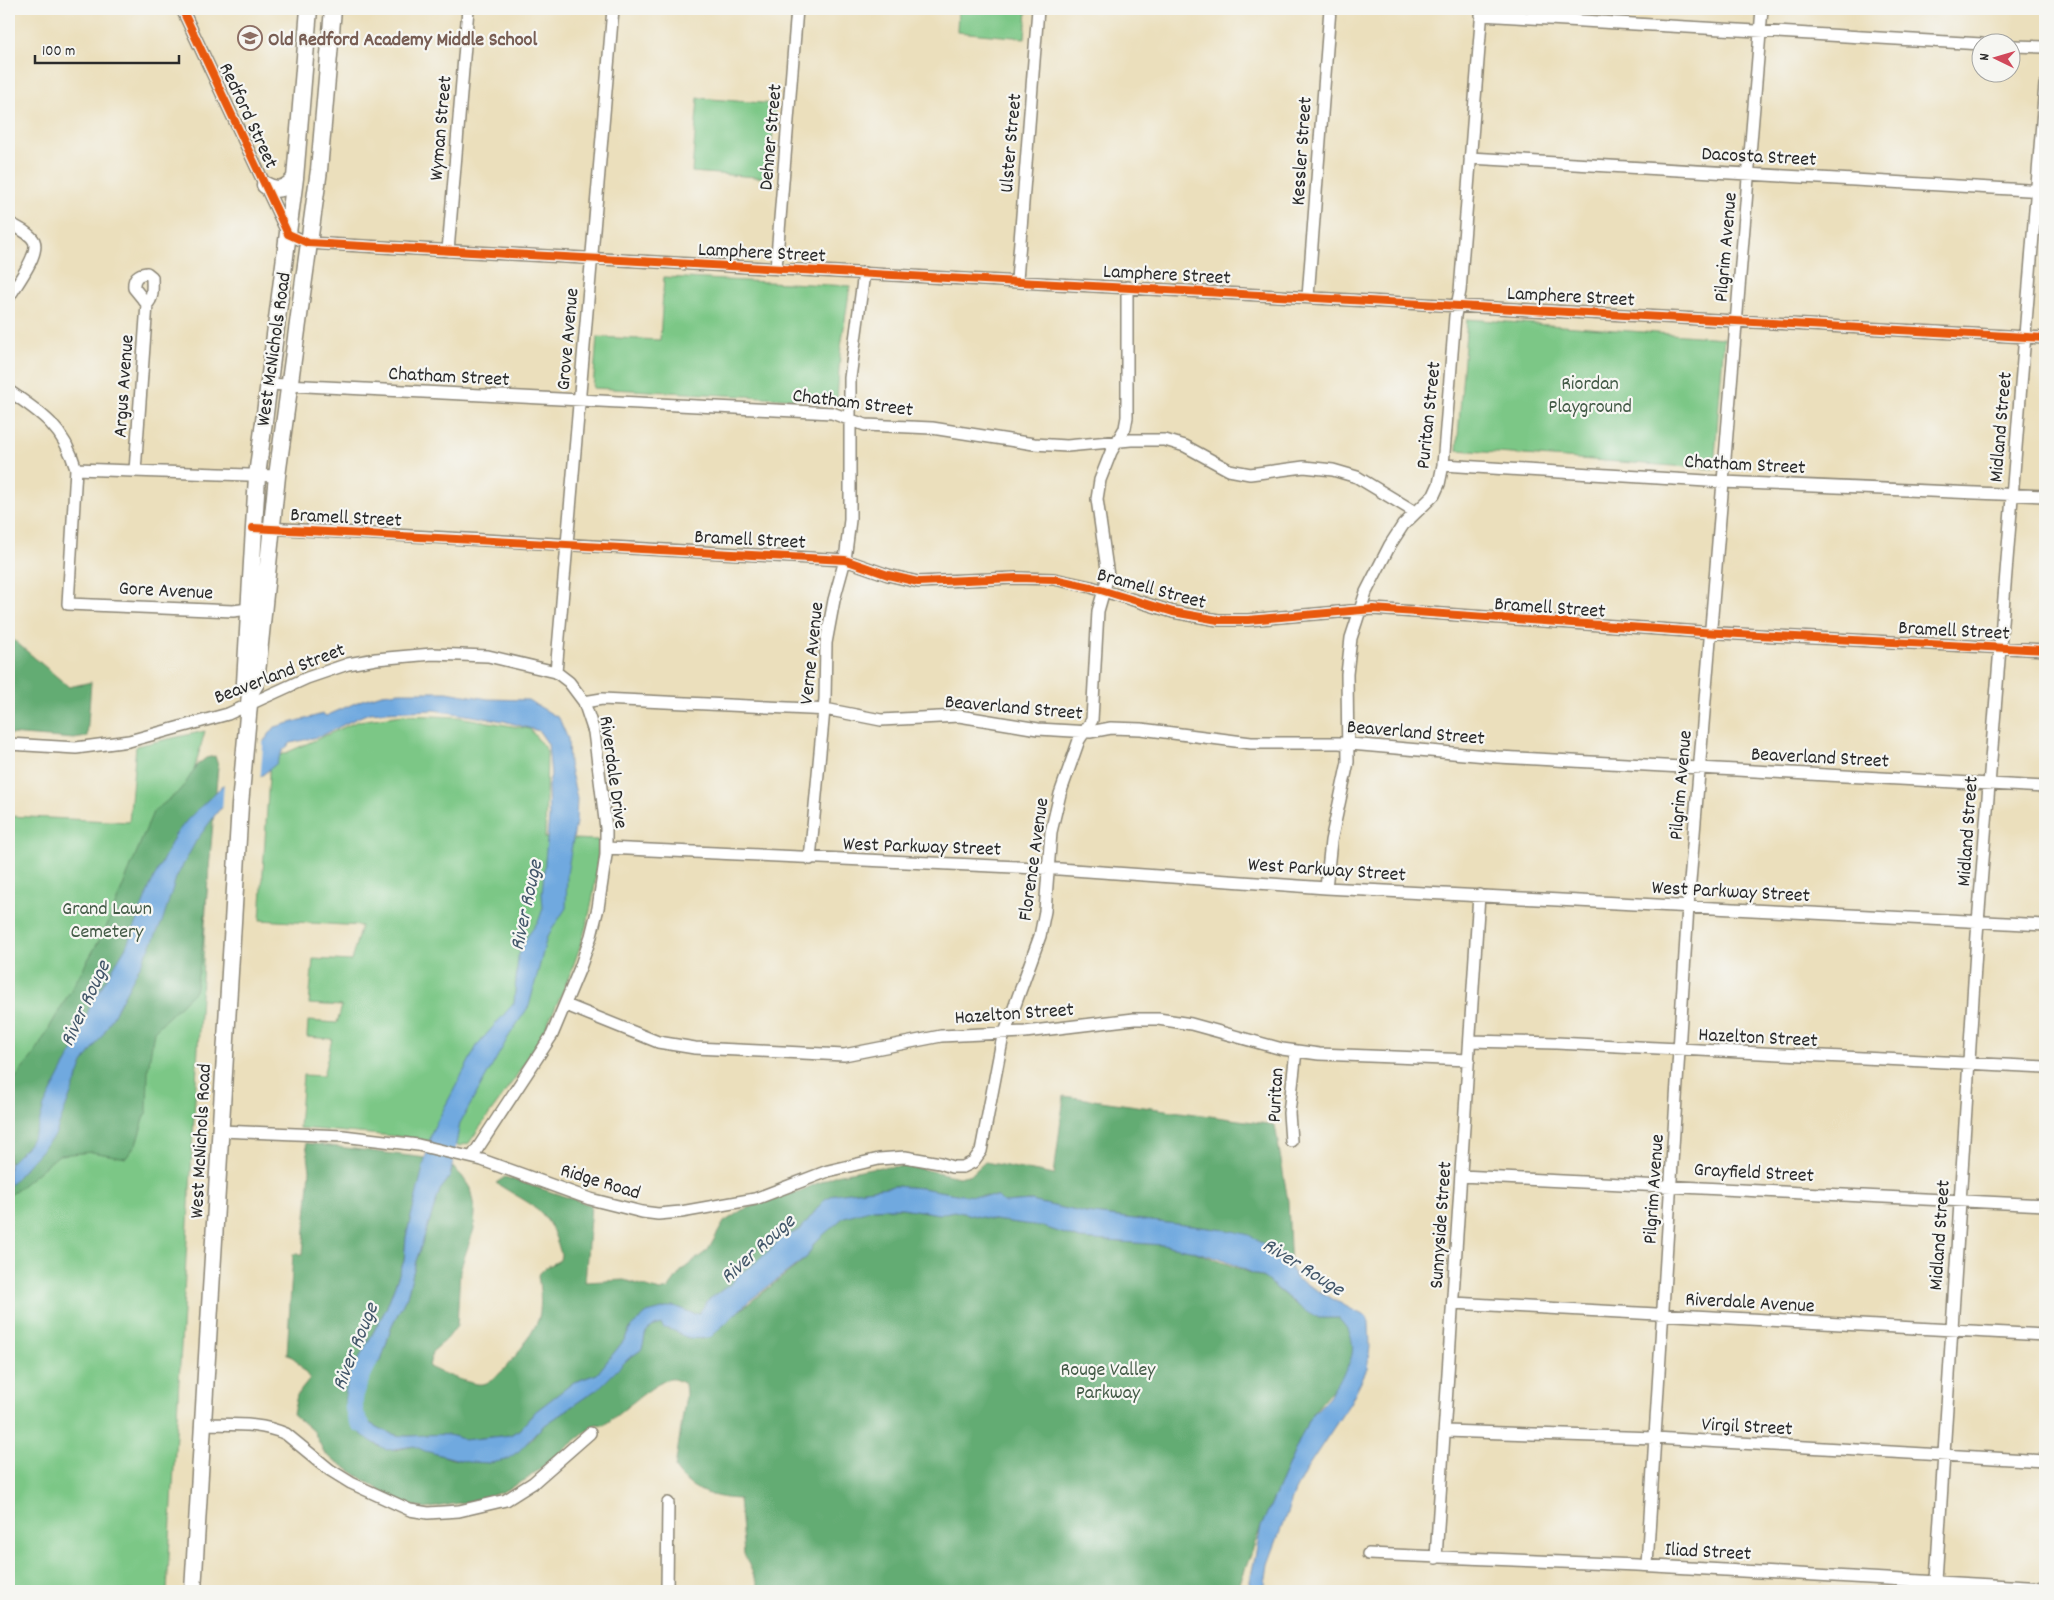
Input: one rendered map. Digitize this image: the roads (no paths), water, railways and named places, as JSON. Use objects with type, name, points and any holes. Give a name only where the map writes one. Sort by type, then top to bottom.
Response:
[{"type":"main road","name":"West McNichols Road","points":[[193,1591],[240,805],[249,704],[256,683],[253,528],[267,384],[296,173],[309,9]]},
{"type":"main road","name":"West McNichols Road","points":[[256,608],[272,529],[288,385],[319,170],[333,9]]},
{"type":"main road","points":[[299,131],[322,133]]},
{"type":"main road","points":[[264,185],[274,189],[284,188],[296,173],[319,170]]},
{"type":"street","name":"Redford Street","points":[[182,9],[288,234]]},
{"type":"street","name":"Wyman Street","points":[[448,251],[468,9]]},
{"type":"street","name":"Grove Avenue","points":[[556,672],[613,9]]},
{"type":"street","name":"Dehner Street","points":[[776,268],[797,9]]},
{"type":"street","name":"Ulster Street","points":[[1017,280],[1038,9]]},
{"type":"street","name":"Kessler Street","points":[[1308,296],[1330,9]]},
{"type":"street","name":"Pilgrim Avenue","points":[[1647,1565],[1688,906],[1762,9]]},
{"type":"street","points":[[1482,12],[1972,43]]},
{"type":"street","name":"Puritan Street","points":[[1326,888],[1331,841],[1347,774],[1349,745],[1348,660],[1359,609],[1390,545],[1415,512],[1434,495],[1439,484],[1443,465],[1482,12]]},
{"type":"street","points":[[2022,47],[2045,48]]},
{"type":"street","name":"Midland Street","points":[[1936,1580],[1968,1064],[1988,784],[2025,336],[2041,191],[2045,85]]},
{"type":"street","name":"Dacosta Street","points":[[1470,158],[2041,191]]},
{"type":"street","points":[[9,222],[31,238],[35,245],[33,257],[9,297]]},
{"type":"street","name":"Lamphere Street","points":[[288,234],[308,243],[1457,304],[2045,338]]},
{"type":"street","name":"Verne Avenue","points":[[810,859],[824,710],[826,643],[834,600],[845,560],[850,520],[850,378],[864,273]]},
{"type":"street","name":"Florence Avenue","points":[[966,1166],[973,1162],[981,1151],[1005,1032],[1040,936],[1051,832],[1060,794],[1067,770],[1092,720],[1098,611],[1108,576],[1097,499],[1100,480],[1117,441],[1125,428],[1128,403],[1127,287]]},
{"type":"street","name":"Argus Avenue","points":[[135,471],[147,304]]},
{"type":"street","name":"Chatham Street","points":[[267,384],[832,413],[865,425],[932,428],[1034,444],[1066,446],[1117,441],[1164,440],[1184,446],[1222,467],[1250,474],[1304,467],[1334,470],[1357,477],[1415,512]]},
{"type":"street","points":[[9,391],[53,423],[73,456],[76,469]]},
{"type":"street","name":"Chatham Street","points":[[1443,465],[1723,482],[2045,496]]},
{"type":"street","name":"Bramell Street","points":[[76,469],[277,476]]},
{"type":"street","name":"Gore Avenue","points":[[76,469],[68,604],[233,611],[256,608]]},
{"type":"street","name":"Bramell Street","points":[[253,528],[845,560],[888,575],[918,582],[1016,578],[1054,579],[1104,591],[1173,612],[1218,620],[1248,620],[1359,609],[1711,632],[2045,650]]},
{"type":"street","name":"Beaverland Street","points":[[9,744],[76,748],[104,746],[228,714],[307,678],[348,664],[376,659],[432,654],[488,656],[556,672],[569,682],[584,702],[602,699],[824,710],[881,720],[958,716],[1038,729],[1085,732],[1111,728],[1141,729],[1251,743],[1349,745],[1498,757],[2045,788]]},
{"type":"street","name":"Riverdale Drive","points":[[469,1156],[547,1043],[566,1005],[591,936],[602,888],[606,828],[594,732],[584,702]]},
{"type":"street","name":"West Parkway Street","points":[[606,848],[1048,869],[1326,888],[2045,925]]},
{"type":"street","name":"Sunnyside Street","points":[[1436,1558],[1446,1431],[1479,895]]},
{"type":"street","name":"Hazelton Street","points":[[566,1005],[658,1042],[696,1048],[844,1055],[858,1054],[941,1036],[1158,1019],[1191,1024],[1250,1042],[1296,1051],[1319,1054],[1469,1060]]},
{"type":"street","name":"Hazelton Street","points":[[1470,1042],[1556,1044],[2045,1067]]},
{"type":"street","name":"Puritan","points":[[1291,1140],[1289,1113],[1296,1051]]},
{"type":"street","name":"Ridge Road","points":[[221,1131],[343,1136],[418,1145],[469,1156],[590,1198],[642,1212],[658,1214],[682,1212],[755,1199],[828,1171],[879,1159],[904,1157],[933,1161],[952,1167],[966,1166]]},
{"type":"street","name":"Grayfield Street","points":[[1461,1176],[2045,1205]]},
{"type":"street","name":"Riverdale Avenue","points":[[1453,1303],[2045,1334]]},
{"type":"street","points":[[203,1424],[253,1425],[277,1430],[286,1434],[330,1470],[351,1483],[405,1508],[428,1514],[490,1505],[521,1492],[590,1433]]},
{"type":"street","name":"Virgil Street","points":[[1446,1431],[1655,1438],[2045,1461]]},
{"type":"street","points":[[667,1591],[668,1503]]},
{"type":"street","name":"Iliad Street","points":[[1368,1554],[1647,1565],[1936,1580],[2045,1588]]},
{"type":"water","points":[[447,692],[488,699],[528,700],[559,718],[568,739],[569,764],[577,798],[576,822],[567,874],[566,908],[547,937],[529,1006],[509,1036],[460,1123],[450,1177],[440,1190],[416,1261],[407,1296],[392,1325],[381,1361],[367,1368],[356,1377],[352,1390],[354,1404],[359,1417],[385,1431],[402,1436],[449,1435],[464,1440],[510,1435],[519,1430],[536,1411],[574,1382],[597,1374],[625,1339],[631,1327],[647,1313],[674,1306],[694,1314],[699,1313],[708,1300],[732,1283],[738,1275],[759,1260],[782,1238],[800,1230],[825,1199],[835,1194],[895,1186],[921,1188],[962,1195],[998,1197],[1004,1203],[1031,1201],[1085,1213],[1233,1231],[1249,1235],[1282,1254],[1297,1279],[1367,1317],[1369,1322],[1370,1347],[1367,1369],[1350,1403],[1307,1468],[1295,1491],[1268,1564],[1264,1591],[1242,1591],[1249,1586],[1261,1527],[1308,1421],[1329,1397],[1348,1367],[1352,1350],[1350,1334],[1338,1318],[1319,1318],[1305,1311],[1264,1278],[1220,1259],[1190,1250],[1163,1245],[1080,1239],[1041,1226],[994,1220],[954,1211],[939,1214],[902,1208],[873,1209],[844,1217],[815,1242],[807,1257],[749,1301],[711,1337],[689,1338],[664,1328],[661,1324],[654,1326],[645,1334],[641,1350],[628,1359],[600,1387],[542,1427],[519,1451],[506,1460],[490,1463],[468,1462],[425,1451],[414,1446],[387,1450],[357,1430],[347,1414],[345,1404],[349,1377],[386,1309],[404,1261],[406,1237],[432,1131],[478,1044],[514,1003],[518,957],[527,937],[539,920],[543,908],[542,894],[549,817],[548,786],[551,775],[548,744],[539,731],[504,721],[434,710],[383,712],[369,713],[321,736],[291,743],[283,750],[276,764],[218,811],[196,841],[176,878],[162,922],[151,945],[104,1033],[83,1063],[55,1135],[9,1186],[9,1164],[28,1145],[37,1130],[44,1106],[77,1042],[90,1006],[127,945],[150,886],[175,835],[188,819],[248,761],[275,727],[323,714],[326,716],[362,700],[382,694]]},
{"type":"waterway","name":"River Rouge","points":[[361,1424],[356,1416],[354,1397],[361,1376],[375,1349]]},
{"type":"place","name":"Old Redford Academy Middle School","points":[[250,38]]},
{"type":"park label","name":"Riordan Playground","points":[[1590,394]]},
{"type":"park label","name":"Grand Lawn Cemetery","points":[[107,918]]},
{"type":"park label","name":"Rouge Valley Parkway","points":[[1108,1380]]}]
